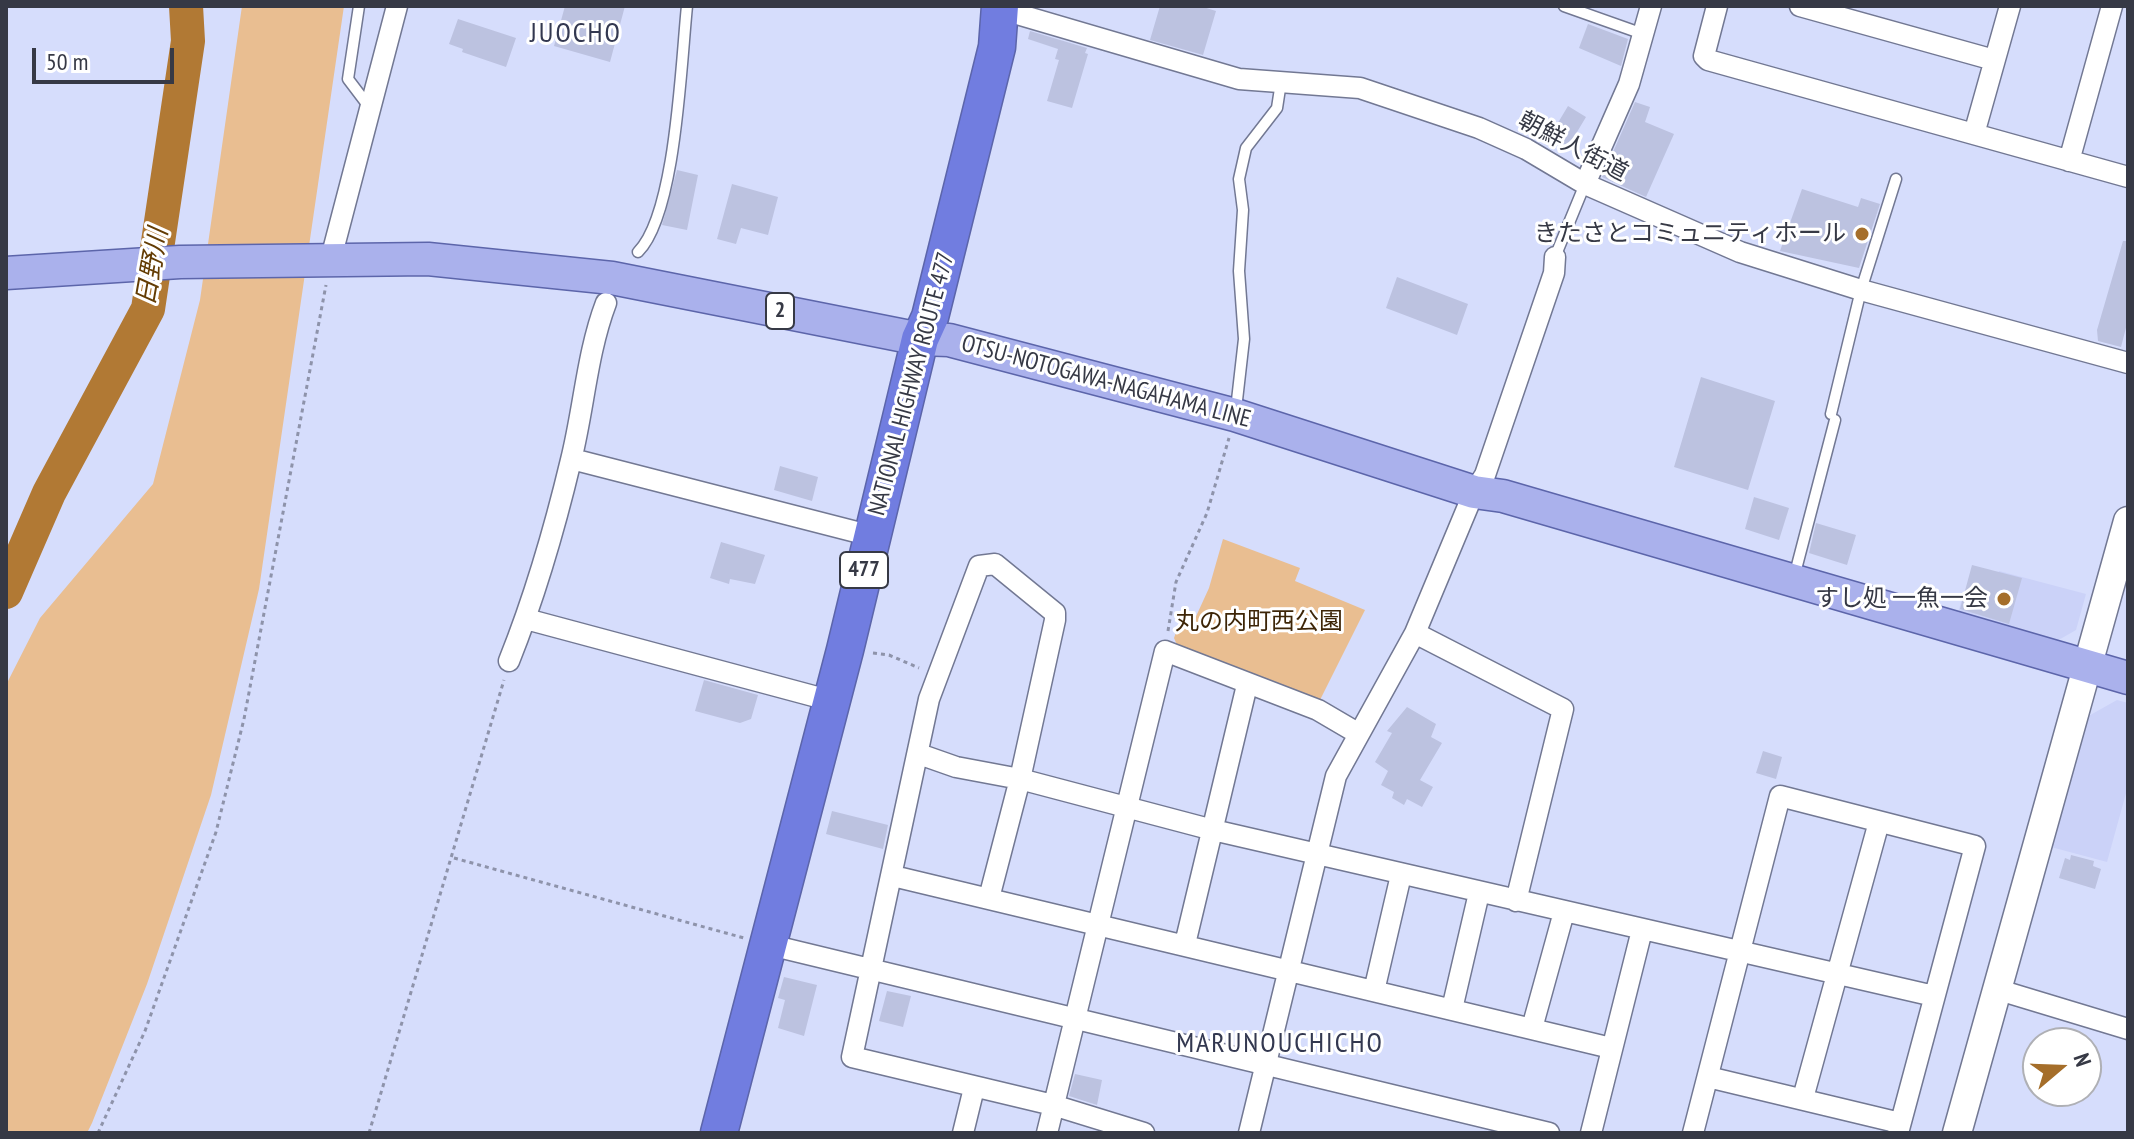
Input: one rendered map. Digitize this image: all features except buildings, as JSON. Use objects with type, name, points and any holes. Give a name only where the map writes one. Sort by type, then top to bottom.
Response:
[{"type":"highway","name":"NATIONAL HIGHWAY ROUTE 477","points":[[719,1133],[997,47],[996,7]]},
{"type":"main road","name":"OTSU-NOTOGAWA-NAGAHAMA LINE","points":[[6,273],[150,263],[324,258],[428,259],[612,278],[920,339],[949,340],[1235,415],[1474,492],[1503,496],[2128,678]]},
{"type":"street","points":[[324,258],[370,108],[397,6]]},
{"type":"street","points":[[1585,184],[1614,122],[1651,6]]},
{"type":"street","points":[[1717,6],[1704,56],[1708,60],[2128,177]]},
{"type":"street","points":[[1800,6],[1994,60]]},
{"type":"street","points":[[1974,134],[2010,6]]},
{"type":"street","points":[[2069,161],[2112,6]]},
{"type":"street","name":"朝鮮人街道","points":[[996,7],[1239,79],[1360,88],[1428,109],[1526,149],[1585,184],[1740,252],[1861,290],[2128,363]]},
{"type":"street","points":[[1249,1133],[1336,776],[1415,633],[1474,492],[1485,475],[1554,273],[1555,257]]},
{"type":"street","points":[[509,661],[526,619],[572,459],[597,326],[606,303]]},
{"type":"street","points":[[572,459],[872,536]]},
{"type":"street","points":[[1957,1133],[2128,521]]},
{"type":"street","points":[[989,898],[1020,779],[1055,613],[995,564],[979,566],[929,699],[852,1057],[1053,1105],[1144,1133]]},
{"type":"street","points":[[526,619],[832,701]]},
{"type":"street","points":[[1415,633],[1563,709],[1516,901]]},
{"type":"street","points":[[1047,1133],[1165,651],[1318,710],[1359,734]]},
{"type":"street","points":[[1185,944],[1247,685]]},
{"type":"street","points":[[919,754],[956,767],[1020,779],[1401,875],[1934,996]]},
{"type":"street","points":[[1693,1133],[1780,796],[1975,846],[1899,1128],[1803,1098],[1708,1077]]},
{"type":"street","points":[[1803,1098],[1879,822]]},
{"type":"street","points":[[1374,991],[1401,875]]},
{"type":"street","points":[[893,876],[1611,1048]]},
{"type":"street","points":[[1452,1009],[1479,893]]},
{"type":"street","points":[[1532,1028],[1564,912]]},
{"type":"street","points":[[1591,1133],[1642,930]]},
{"type":"street","points":[[766,944],[1549,1133]]},
{"type":"street","points":[[1999,990],[2126,1023]]},
{"type":"street","points":[[963,1133],[974,1088]]},
{"type":"lane","points":[[359,6],[348,79],[370,108]]},
{"type":"lane","points":[[638,252],[650,240],[669,166],[687,6]]},
{"type":"lane","points":[[1564,6],[1643,34]]},
{"type":"lane","points":[[1235,415],[1244,328],[1239,271],[1243,210],[1239,179],[1246,148],[1277,108],[1281,82]]},
{"type":"lane","points":[[1793,580],[1861,290],[1896,179]]},
{"type":"lane","points":[[1555,257],[1585,184]]},
{"type":"path","points":[[98,1133],[145,1031],[216,832],[247,704],[324,258]]},
{"type":"path","points":[[1165,651],[1176,582],[1207,513],[1235,415]]},
{"type":"path","points":[[845,650],[889,655],[938,676]]},
{"type":"path","points":[[369,1133],[509,661]]},
{"type":"path","points":[[453,858],[766,944]]},
{"type":"shaded area","points":[[1999,571],[2086,594],[2076,630],[2055,642],[1958,613],[1964,591],[1991,599]]},
{"type":"shaded area","points":[[2117,700],[2128,703],[2128,786],[2107,862],[2051,847],[2085,718]]},
{"type":"green space","points":[[242,6],[344,6],[259,589],[211,795],[147,984],[92,1123],[87,1133],[6,1133],[6,685],[40,618],[153,484],[200,300]]},
{"type":"green space","name":"丸の内町西公園","points":[[1223,539],[1300,568],[1295,581],[1365,610],[1320,700],[1180,652],[1174,638],[1181,619],[1193,623],[1209,588]]},
{"type":"waterway","name":"日野川","points":[[6,592],[49,493],[148,309],[188,41],[186,6]]},
{"type":"place","name":"きたさとコミュニティホール","points":[[1862,234]]},
{"type":"place","name":"すし処 一魚一会","points":[[2004,599]]},
{"type":"district","name":"JUOCHO","points":[[576,34]]},
{"type":"district","name":"MARUNOUCHICHO","points":[[1280,1044]]}]
